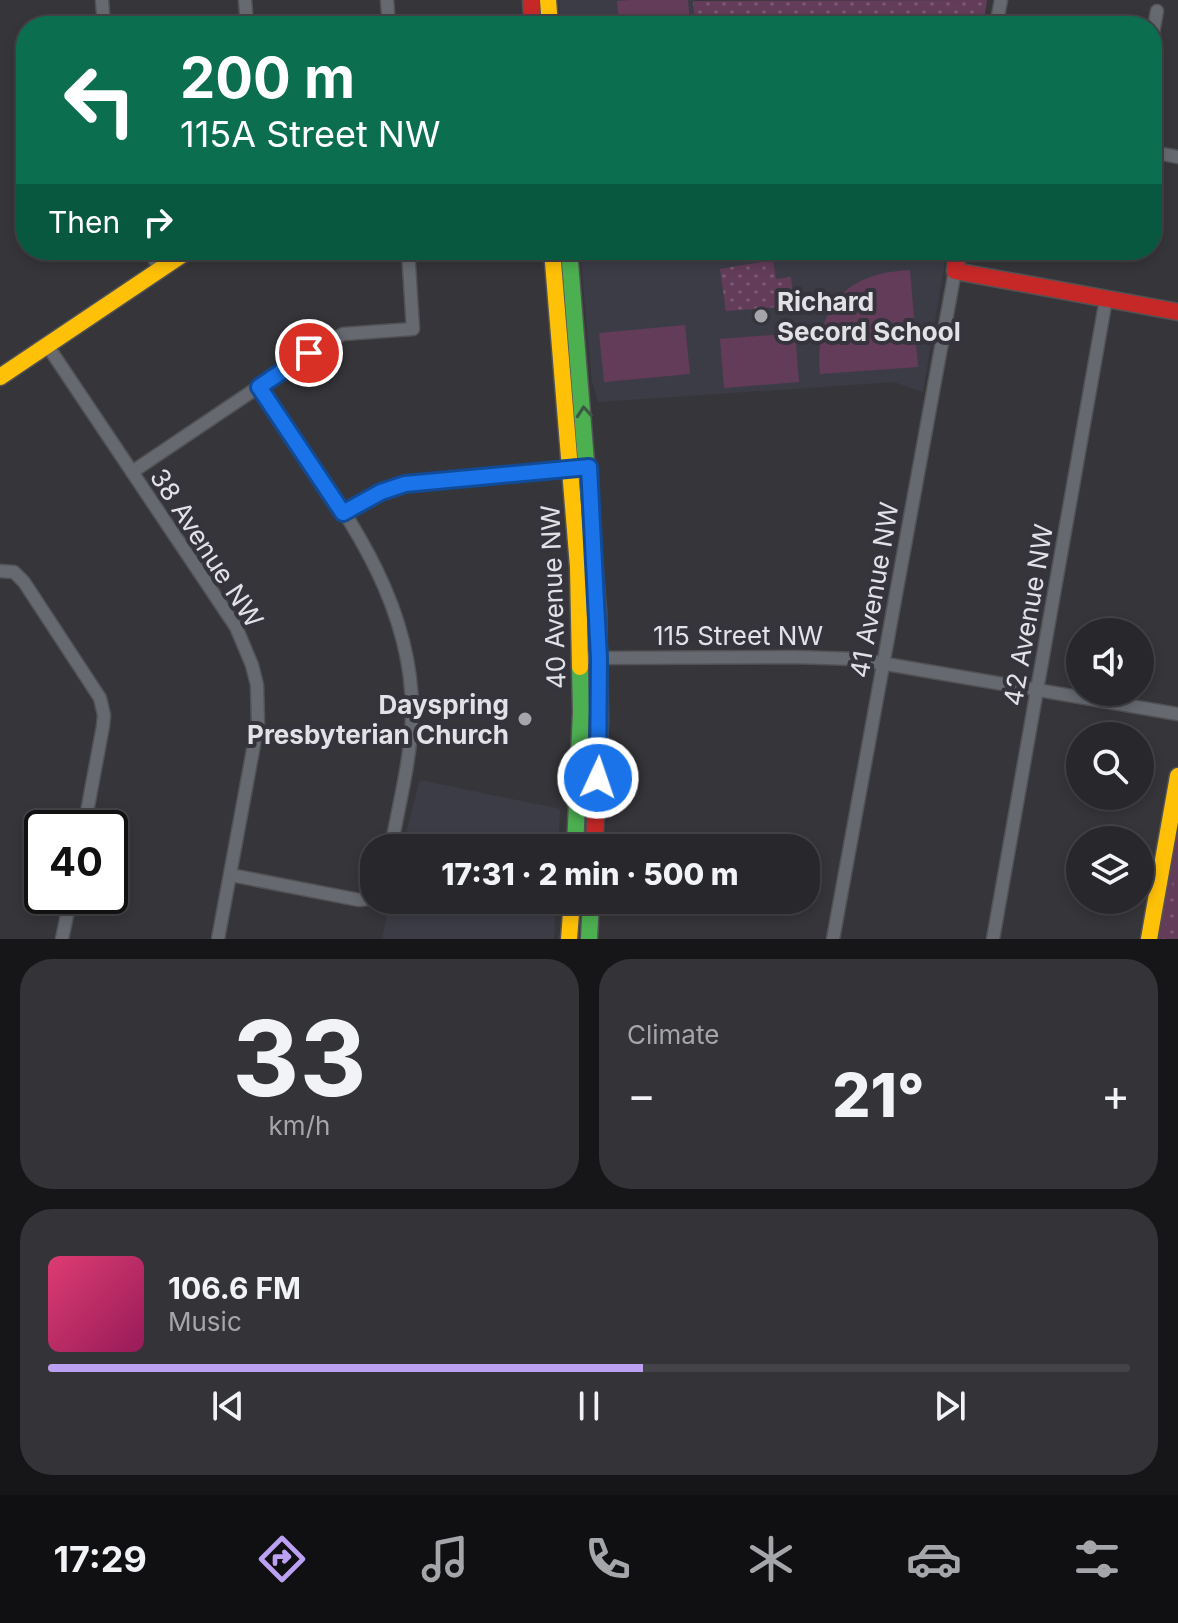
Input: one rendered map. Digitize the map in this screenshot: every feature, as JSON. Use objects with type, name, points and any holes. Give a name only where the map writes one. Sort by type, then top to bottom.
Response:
[{"type":"street","points":[[1156,16],[1157,11]]},
{"type":"street","points":[[155,260],[161,269]]},
{"type":"street","points":[[0,377],[174,260]]},
{"type":"street","points":[[132,472],[309,353],[343,334],[413,329],[409,260]]},
{"type":"street","name":"40 Avenue NW","points":[[553,260],[578,567],[581,658],[575,834]]},
{"type":"street","name":"40 Avenue NW","points":[[570,260],[589,467],[599,658],[595,834]]},
{"type":"street","name":"41 Avenue NW","points":[[833,939],[957,260]]},
{"type":"street","points":[[955,271],[1178,312]]},
{"type":"street","name":"42 Avenue NW","points":[[993,939],[1106,299]]},
{"type":"street","name":"38 Avenue NW","points":[[47,345],[236,627],[252,665],[259,705],[258,723],[218,939]]},
{"type":"street","points":[[259,387],[343,513],[383,580],[399,625],[408,667],[411,733],[393,834]]},
{"type":"street","points":[[343,513],[381,492],[405,484],[589,467]]},
{"type":"street","points":[[2,570],[14,572],[24,582],[100,698],[102,735],[87,810]]},
{"type":"street","name":"115 Street NW","points":[[581,658],[830,657],[885,662],[1178,714]]},
{"type":"street","points":[[1149,939],[1178,776]]},
{"type":"street","points":[[231,875],[360,900]]},
{"type":"street","points":[[62,939],[67,914]]},
{"type":"street","points":[[569,939],[571,914]]},
{"type":"street","points":[[589,939],[590,914]]},
{"type":"shaded area","points":[[559,0],[694,0],[695,16],[560,16]]},
{"type":"shaded area","points":[[688,0],[689,16],[618,16],[617,1]]},
{"type":"shaded area","points":[[987,0],[985,16],[694,16],[693,1]]},
{"type":"shaded area","name":"Richard Secord School","points":[[581,260],[945,260],[923,392],[894,382],[598,402],[592,381]]},
{"type":"shaded area","points":[[773,260],[776,279],[791,277],[794,306],[726,311],[720,269]]},
{"type":"shaded area","points":[[910,270],[918,367],[820,374],[822,330],[838,298],[867,278]]},
{"type":"shaded area","points":[[685,325],[690,374],[604,382],[599,333]]},
{"type":"shaded area","points":[[795,333],[799,382],[724,388],[720,339]]},
{"type":"shaded area","points":[[420,780],[560,809],[559,834],[406,834]]},
{"type":"shaded area","points":[[1178,816],[1178,939],[1156,939]]},
{"type":"shaded area","points":[[1178,850],[1178,939],[1163,939]]},
{"type":"shaded area","points":[[387,914],[555,914],[554,939],[382,939]]},
{"type":"traffic: fast","points":[[570,260],[598,611]]},
{"type":"traffic: fast","points":[[576,834],[580,667]]},
{"type":"traffic: fast","points":[[589,939],[590,914]]},
{"type":"traffic: slow","points":[[548,0],[549,16]]},
{"type":"traffic: slow","points":[[0,377],[174,260]]},
{"type":"traffic: slow","points":[[553,260],[578,567],[580,667]]},
{"type":"traffic: slow","points":[[1149,939],[1178,776]]},
{"type":"traffic: slow","points":[[569,939],[571,914]]},
{"type":"traffic: jam","points":[[531,0],[532,16]]},
{"type":"traffic: jam","points":[[957,260],[955,271],[1178,312]]},
{"type":"traffic: jam","points":[[595,834],[600,720],[598,611]]},
{"type":"place","name":"Richard Secord School","points":[[761,316]]},
{"type":"place","name":"Dayspring Presbyterian Church","points":[[525,719]]},
{"type":"route","points":[[309,353],[259,387],[343,513],[369,497],[405,484],[589,467],[599,658],[598,778]]}]
